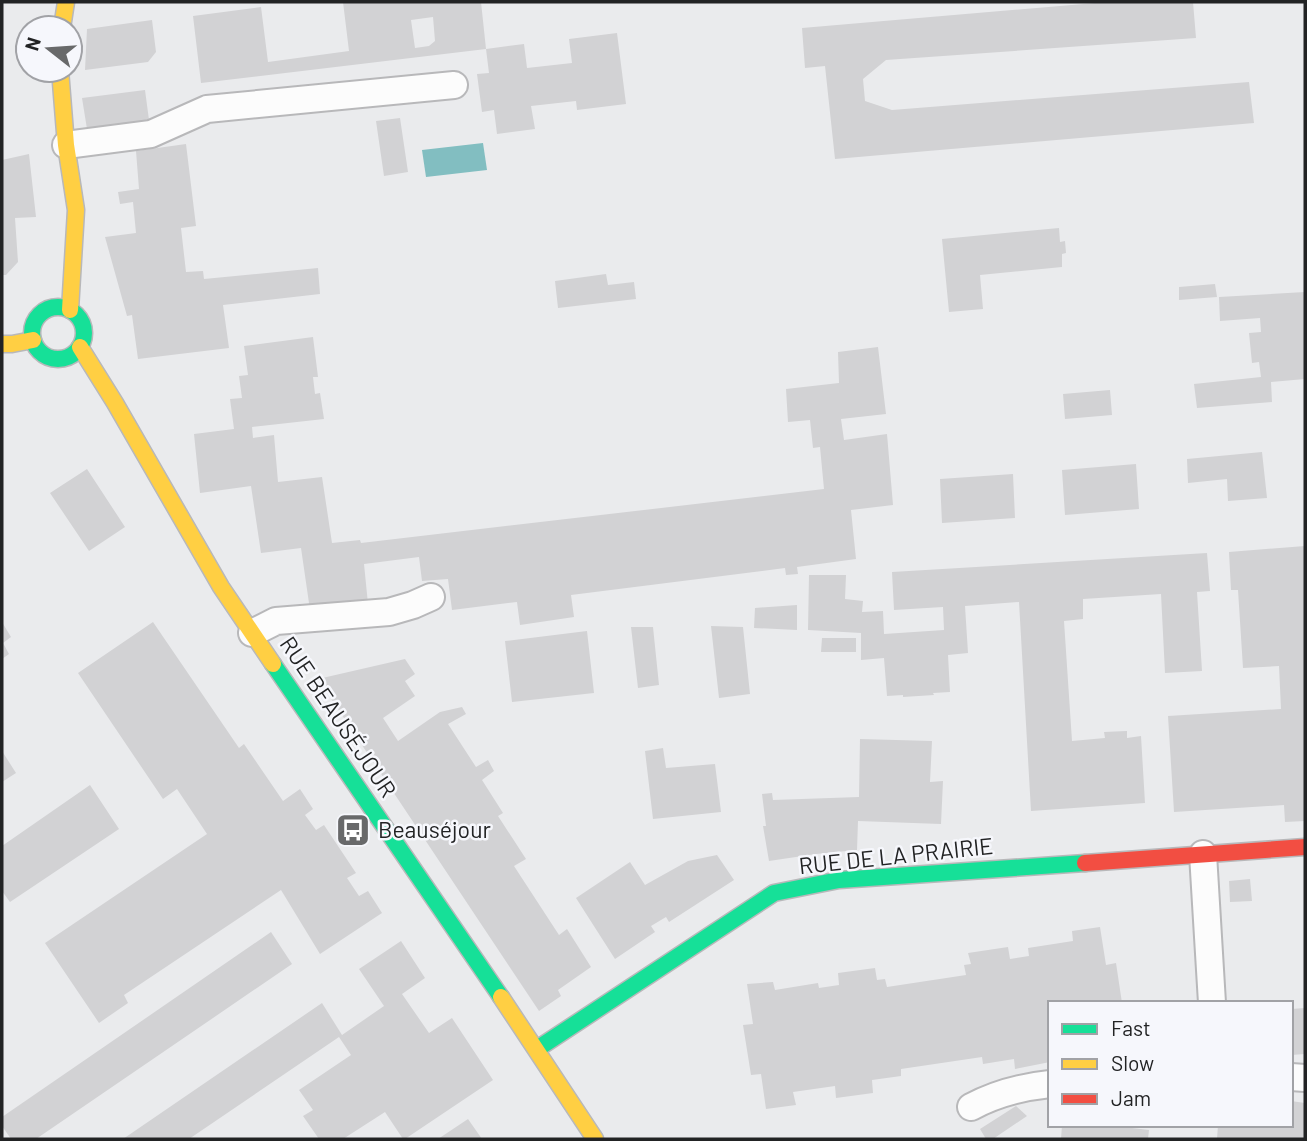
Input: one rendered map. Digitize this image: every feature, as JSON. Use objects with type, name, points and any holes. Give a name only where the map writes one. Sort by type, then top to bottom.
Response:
[{"type":"street","points":[[61,84],[66,145],[76,210],[70,310]]},
{"type":"street","points":[[62,307],[70,310],[81,322],[83,338],[80,347],[75,354],[59,360],[42,354],[33,340],[31,331],[34,322],[45,310],[62,307]]},
{"type":"street","points":[[2,344],[33,340]]},
{"type":"street","name":"RUE BEAUSÉJOUR","points":[[80,347],[221,587],[537,1049],[595,1139]]},
{"type":"street","name":"RUE DE LA PRAIRIE","points":[[537,1049],[774,893],[839,880],[1305,847]]},
{"type":"lane","points":[[66,145],[151,134],[207,109],[454,85]]},
{"type":"lane","points":[[252,633],[276,621],[389,612],[431,597]]},
{"type":"lane","points":[[1203,854],[1212,1001]]},
{"type":"lane","points":[[971,1107],[990,1096],[1019,1087],[1048,1084]]},
{"type":"water","points":[[483,143],[487,170],[426,177],[422,150]]},
{"type":"building","points":[[343,2],[481,2],[486,49],[201,83],[193,16],[261,7],[268,62],[349,51]],"holes":[[[433,17],[435,41],[429,46],[415,48],[411,20]]]},
{"type":"building","points":[[1107,2],[1193,2],[1196,38],[886,60],[863,79],[865,101],[892,110],[1249,82],[1254,123],[835,159],[825,66],[805,68],[802,28]]},
{"type":"building","points":[[152,20],[156,52],[148,62],[85,70],[87,29]]},
{"type":"building","points":[[617,33],[626,104],[577,110],[576,101],[531,106],[535,129],[497,134],[494,110],[482,112],[477,74],[489,73],[486,49],[524,44],[527,68],[572,63],[569,39]]},
{"type":"building","points":[[145,90],[149,120],[87,129],[82,98]]},
{"type":"building","points":[[400,118],[408,172],[384,176],[376,121]]},
{"type":"building","points":[[186,144],[196,226],[181,228],[186,272],[203,271],[204,279],[318,268],[320,294],[223,305],[229,348],[138,359],[132,315],[127,316],[105,237],[136,233],[133,202],[120,204],[118,192],[139,189],[136,151]]},
{"type":"building","points":[[29,154],[36,217],[15,218],[18,262],[6,275],[2,275],[2,160]]},
{"type":"building","points":[[1059,228],[1060,242],[1065,241],[1066,253],[1062,254],[1062,267],[980,275],[983,309],[949,312],[942,239]]},
{"type":"building","points":[[606,274],[608,285],[634,282],[636,299],[558,308],[555,281]]},
{"type":"building","points":[[1215,284],[1217,297],[1179,300],[1179,287]]},
{"type":"building","points":[[1305,292],[1305,379],[1271,382],[1272,402],[1197,408],[1194,384],[1261,377],[1259,362],[1252,363],[1249,333],[1261,332],[1260,318],[1220,321],[1219,297]]},
{"type":"building","points":[[313,337],[318,377],[313,377],[315,394],[320,393],[324,419],[252,427],[253,438],[274,435],[278,482],[322,477],[332,543],[360,540],[361,543],[824,489],[820,447],[813,448],[810,420],[788,422],[786,389],[839,383],[838,352],[878,347],[886,414],[841,419],[844,440],[887,434],[893,505],[851,510],[856,559],[797,567],[798,574],[786,575],[785,568],[571,595],[574,617],[520,625],[517,602],[452,610],[448,579],[422,581],[419,557],[364,564],[368,604],[310,610],[301,548],[261,553],[251,486],[200,493],[194,434],[234,429],[230,399],[242,398],[239,376],[248,375],[244,346]]},
{"type":"building","points":[[1110,390],[1112,415],[1065,419],[1063,394]]},
{"type":"building","points":[[1262,452],[1267,498],[1228,501],[1227,479],[1188,483],[1187,459]]},
{"type":"building","points":[[1136,464],[1139,509],[1065,515],[1062,470]]},
{"type":"building","points":[[87,469],[125,527],[89,551],[50,493]]},
{"type":"building","points":[[1013,474],[1015,518],[942,523],[940,479]]},
{"type":"building","points":[[1305,546],[1305,821],[1285,822],[1284,805],[1174,812],[1168,716],[1281,709],[1279,666],[1243,668],[1238,590],[1231,590],[1229,552]]},
{"type":"building","points":[[1207,553],[1210,591],[1197,592],[1202,671],[1165,673],[1161,594],[1083,599],[1083,619],[1064,621],[1072,741],[1105,738],[1104,732],[1127,731],[1127,738],[1141,736],[1145,803],[1031,811],[1019,602],[965,606],[968,653],[948,655],[950,692],[933,693],[934,695],[887,696],[884,658],[861,660],[861,633],[808,630],[809,575],[846,575],[845,599],[863,601],[862,612],[883,611],[884,634],[944,630],[943,607],[894,610],[892,572]]},
{"type":"building","points":[[797,605],[797,630],[754,628],[755,608]]},
{"type":"building","points":[[2,622],[11,637],[3,643],[9,654],[2,659]]},
{"type":"building","points":[[153,622],[239,748],[244,744],[283,801],[300,789],[313,809],[305,815],[316,830],[324,825],[356,873],[347,878],[359,896],[368,891],[382,913],[320,954],[281,890],[124,995],[128,1003],[99,1023],[45,943],[207,834],[177,789],[163,799],[78,673]]},
{"type":"building","points":[[711,626],[743,627],[750,694],[719,698]]},
{"type":"building","points":[[631,627],[653,627],[659,685],[638,688]]},
{"type":"building","points":[[587,631],[594,693],[512,702],[505,641]]},
{"type":"building","points":[[822,638],[856,638],[856,652],[821,652]]},
{"type":"building","points":[[405,659],[415,674],[405,681],[415,696],[383,718],[398,741],[440,712],[462,707],[466,714],[448,724],[476,767],[488,760],[494,771],[482,780],[503,813],[498,816],[526,859],[514,866],[559,935],[567,929],[591,967],[558,990],[561,996],[539,1011],[318,679]]},
{"type":"building","points":[[860,739],[932,741],[930,782],[943,781],[941,824],[858,821],[857,850],[769,861],[763,826],[766,826],[762,794],[772,793],[773,800],[859,797]]},
{"type":"building","points":[[663,748],[666,768],[715,764],[721,812],[653,819],[645,751]]},
{"type":"building","points":[[2,751],[16,773],[2,782]]},
{"type":"building","points":[[90,785],[119,829],[10,902],[2,891],[2,846]]},
{"type":"building","points":[[717,855],[734,880],[669,922],[666,917],[651,926],[655,932],[615,959],[576,898],[630,862],[645,885],[688,861]]},
{"type":"building","points":[[1250,879],[1252,901],[1230,902],[1229,881]]},
{"type":"building","points":[[1100,927],[1106,965],[1116,963],[1122,1001],[1048,1001],[1048,1062],[1015,1069],[1014,1059],[983,1064],[982,1057],[901,1069],[901,1076],[872,1080],[873,1093],[836,1098],[835,1086],[793,1092],[796,1105],[766,1109],[761,1074],[751,1075],[743,1025],[753,1024],[747,984],[773,982],[775,990],[818,983],[819,988],[839,985],[838,973],[875,968],[877,980],[885,979],[887,987],[966,975],[964,965],[971,964],[968,953],[1008,947],[1010,959],[1029,956],[1028,948],[1073,941],[1072,931]]},
{"type":"building","points":[[271,932],[292,964],[36,1139],[11,1139],[2,1126],[2,1117]]},
{"type":"building","points":[[401,941],[425,978],[402,994],[429,1033],[452,1018],[493,1080],[405,1139],[385,1112],[343,1139],[319,1139],[303,1116],[313,1110],[299,1090],[351,1055],[339,1037],[189,1139],[123,1139],[322,1003],[342,1035],[384,1006],[359,969]]},
{"type":"building","points":[[1305,1008],[1305,1054],[1293,1055],[1293,1009]]},
{"type":"building","points":[[1293,1101],[1305,1103],[1305,1139],[1217,1139],[1218,1127],[1293,1127]]},
{"type":"building","points":[[1016,1106],[1027,1116],[993,1139],[986,1139],[980,1129]]},
{"type":"building","points":[[468,1119],[482,1139],[438,1139]]},
{"type":"building","points":[[1062,1127],[1124,1127],[1149,1130],[1148,1139],[1061,1139]]},
{"type":"traffic: fast","points":[[58,307],[68,309],[76,315],[82,323],[84,333],[82,343],[76,351],[68,357],[58,359],[48,357],[40,351],[34,343],[32,333],[34,323],[40,315],[48,309],[58,307]]},
{"type":"traffic: fast","points":[[273,664],[501,997]]},
{"type":"traffic: fast","points":[[537,1049],[774,893],[839,880],[1085,863]]},
{"type":"traffic: slow","points":[[64,14],[66,2]]},
{"type":"traffic: slow","points":[[61,84],[66,145],[76,210],[70,310]]},
{"type":"traffic: slow","points":[[2,344],[33,340]]},
{"type":"traffic: slow","points":[[80,347],[221,587],[273,664]]},
{"type":"traffic: slow","points":[[501,997],[595,1139]]},
{"type":"traffic: jam","points":[[1085,863],[1305,847]]},
{"type":"place","name":"Beauséjour","points":[[353,830]]}]
